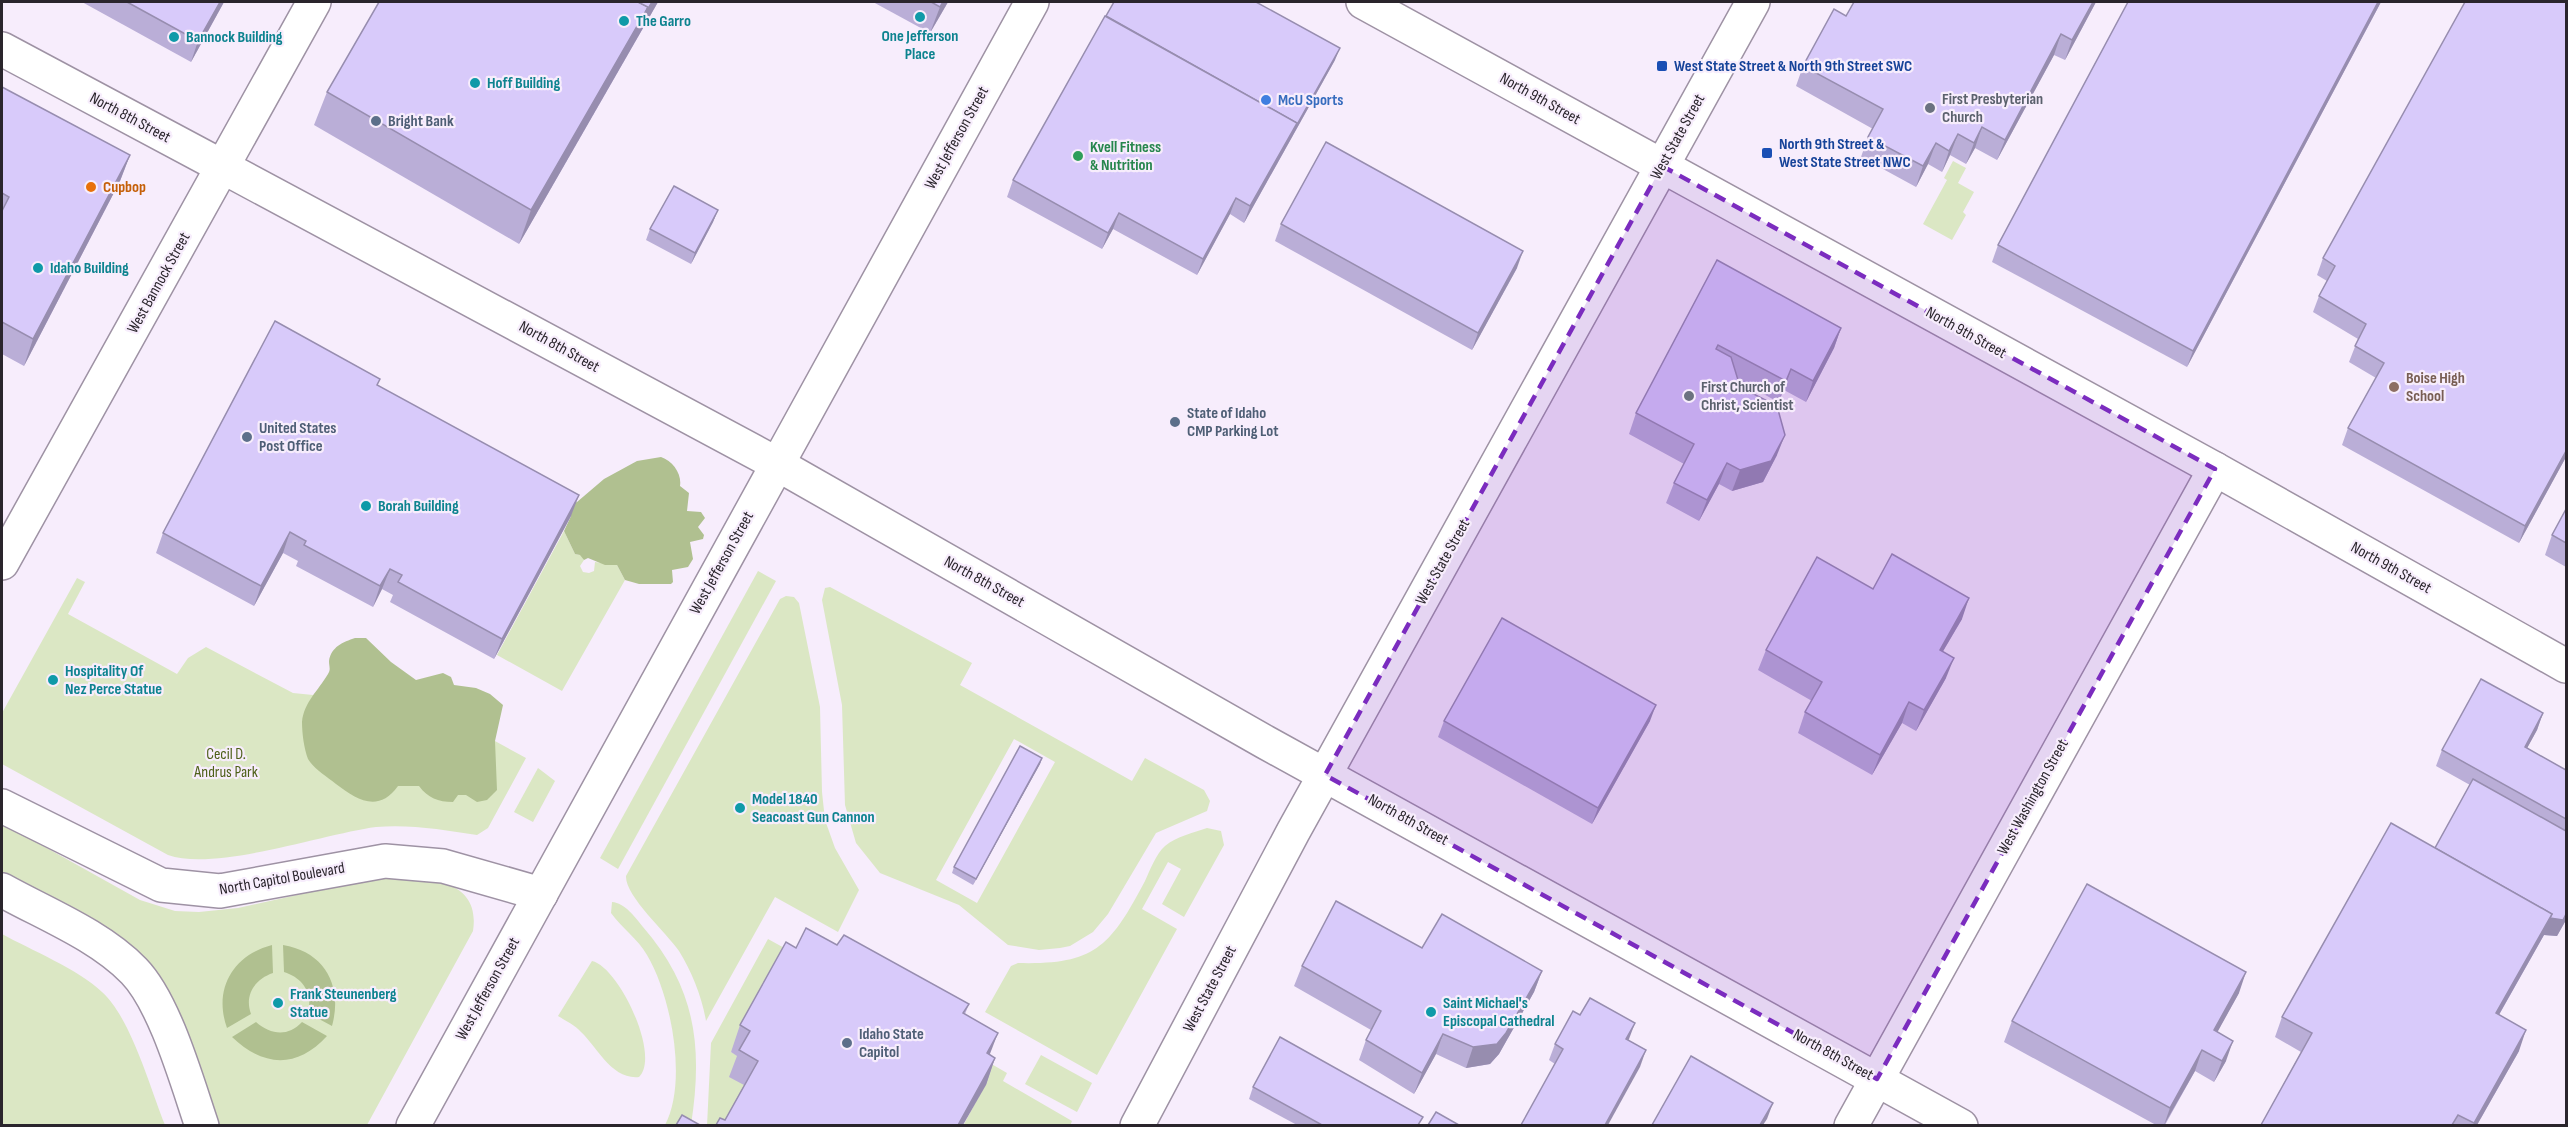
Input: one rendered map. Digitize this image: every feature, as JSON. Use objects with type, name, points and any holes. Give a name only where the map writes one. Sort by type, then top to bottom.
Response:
[{"type":"street","name":"West Bannock Street","points":[[2,563],[314,2]]},
{"type":"street","name":"West Jefferson Street","points":[[413,1125],[1032,2]]},
{"type":"street","name":"North 9th Street","points":[[1363,2],[2215,469],[2566,666]]},
{"type":"street","name":"West State Street","points":[[1137,1125],[1325,775],[1753,2]]},
{"type":"street","name":"North 8th Street","points":[[2,49],[777,464],[1325,775],[1961,1125]]},
{"type":"street","name":"West Washington Street","points":[[1851,1125],[2215,469]]},
{"type":"street","name":"North Capitol Boulevard","points":[[2,806],[161,885],[220,891],[385,861],[443,866],[541,894]]},
{"type":"street","points":[[2,890],[107,948],[136,973],[158,1011],[180,1062],[202,1125]]},
{"type":"highlighted area","points":[[1662,166],[2215,469],[1877,1079],[1325,775]]},
{"type":"green space","points":[[1953,161],[1966,168],[1958,183],[1974,192],[1963,212],[1966,215],[1952,240],[1923,224],[1947,180],[1944,178]]},
{"type":"green space","points":[[661,457],[676,469],[680,477],[680,486],[689,493],[687,511],[701,512],[705,518],[698,527],[704,535],[703,539],[690,542],[693,559],[688,567],[672,570],[673,582],[671,584],[639,584],[625,580],[617,565],[605,565],[588,558],[584,560],[580,555],[575,554],[564,531],[571,516],[566,505],[577,502],[604,479],[637,461]]},
{"type":"green space","points":[[564,531],[575,554],[581,555],[584,560],[580,566],[583,572],[594,571],[595,562],[617,565],[625,580],[562,691],[497,655]]},
{"type":"green space","points":[[758,571],[776,581],[618,869],[600,858]]},
{"type":"green space","name":"Cecil D. Andrus Park","points":[[77,578],[85,582],[68,614],[177,674],[188,658],[206,647],[293,693],[433,707],[526,758],[488,828],[477,835],[440,829],[389,826],[213,859],[188,859],[168,855],[2,764],[2,713]]},
{"type":"green space","points":[[830,587],[972,663],[960,685],[1132,781],[1145,758],[1204,790],[1210,801],[1207,811],[1156,833],[1108,914],[1093,932],[1070,946],[1060,948],[1039,950],[1008,945],[959,905],[880,873],[856,843],[845,805],[842,705],[822,600],[825,588]],"holes":[[[1014,739],[1055,762],[977,903],[936,880]]]},
{"type":"green space","points":[[786,596],[794,597],[799,603],[820,707],[825,820],[835,848],[859,890],[838,932],[775,897],[706,1021],[699,994],[684,959],[639,904],[627,884],[626,876],[780,599]]},
{"type":"green space","points":[[355,638],[366,638],[391,662],[416,680],[443,673],[451,677],[454,685],[476,688],[490,694],[503,705],[495,741],[497,790],[487,800],[477,802],[466,795],[458,795],[453,802],[443,801],[430,796],[419,786],[398,786],[383,800],[367,801],[351,795],[311,763],[305,751],[302,731],[303,715],[329,672],[332,652],[342,643]]},
{"type":"green space","points":[[538,768],[555,781],[533,822],[514,812]]},
{"type":"green space","points":[[2,823],[140,900],[175,911],[199,912],[238,908],[374,878],[425,879],[442,882],[456,888],[467,898],[473,912],[473,931],[367,1125],[220,1125],[174,1011],[2,876]]},
{"type":"green space","points":[[1207,828],[1221,831],[1224,845],[1184,917],[1162,904],[1181,869],[1168,862],[1142,909],[1177,929],[1097,1075],[985,1012],[1011,966],[1018,963],[1065,960],[1097,948],[1110,936],[1133,904],[1162,849],[1185,835]]},
{"type":"green space","points":[[612,902],[621,905],[637,919],[661,950],[685,996],[695,1044],[695,1097],[691,1125],[665,1125],[672,1107],[676,1063],[669,1015],[656,972],[639,944],[611,913]]},
{"type":"green space","points":[[2,934],[80,975],[102,992],[122,1019],[131,1036],[165,1125],[2,1125]]},
{"type":"green space","points":[[768,939],[797,955],[731,1052],[740,1057],[748,1088],[727,1125],[707,1126],[711,1043]]},
{"type":"green space","points":[[272,945],[273,973],[261,979],[250,994],[251,1014],[227,1028],[223,1014],[223,1000],[230,976],[237,965],[247,957]]},
{"type":"green space","points":[[283,945],[310,955],[327,973],[335,997],[332,1026],[308,1013],[309,999],[305,987],[296,978],[284,972]]},
{"type":"green space","points":[[592,961],[603,967],[614,979],[634,1013],[645,1051],[644,1066],[639,1077],[629,1077],[613,1068],[579,1030],[558,1016]]},
{"type":"green space","points":[[256,1022],[273,1032],[285,1032],[302,1022],[327,1036],[316,1047],[292,1059],[268,1059],[244,1047],[232,1037]]},
{"type":"green space","points":[[1041,1055],[1092,1083],[1077,1112],[1025,1084]]},
{"type":"green space","points":[[988,1062],[1007,1073],[1003,1081],[1072,1121],[1070,1126],[963,1126],[985,1085]]},
{"type":"building","points":[[127,2],[220,2],[198,41]]},
{"type":"building","name":"Hoff Building","points":[[379,2],[638,2],[648,7],[531,210],[327,92]]},
{"type":"building","points":[[638,2],[652,2],[645,14],[648,7]]},
{"type":"building","points":[[931,2],[943,2],[940,7]]},
{"type":"building","name":"McU Sports","points":[[1114,2],[1256,2],[1340,48],[1295,128],[1297,123],[1106,16]]},
{"type":"building","name":"First Presbyterian Church","points":[[1854,2],[2093,2],[2072,40],[2061,34],[2005,140],[1982,127],[1974,143],[1958,134],[1949,151],[1936,143],[1923,166],[1868,137],[1883,109],[1803,66],[1834,9],[1846,16]]},
{"type":"building","points":[[2128,2],[2378,2],[2193,351],[1998,245]]},
{"type":"building","points":[[2465,2],[2566,2],[2566,451],[2525,526],[2348,428],[2384,363],[2355,346],[2366,324],[2319,296],[2335,266],[2323,258]]},
{"type":"building","points":[[1105,16],[1297,123],[1250,206],[1236,198],[1203,259],[1119,213],[1108,233],[1013,180]]},
{"type":"building","name":"Idaho Building","points":[[2,87],[130,155],[33,339],[2,322],[2,211],[9,197],[2,193]]},
{"type":"building","points":[[1326,142],[1523,251],[1478,333],[1281,224]]},
{"type":"building","points":[[674,186],[718,210],[695,253],[650,229]]},
{"type":"building","name":"First Church of Christ, Scientist","points":[[1717,260],[1841,328],[1813,381],[1791,369],[1786,381],[1718,345],[1716,349],[1731,357],[1742,393],[1748,391],[1777,406],[1785,435],[1771,461],[1740,470],[1727,463],[1707,500],[1674,483],[1694,444],[1636,413]]},
{"type":"building","name":"Borah Building","points":[[275,321],[380,379],[377,385],[579,495],[502,639],[398,582],[402,575],[390,569],[380,586],[304,545],[306,541],[290,532],[261,586],[163,533]]},
{"type":"building","points":[[2566,509],[2566,543],[2552,535]]},
{"type":"building","points":[[1892,554],[1969,598],[1940,650],[1954,658],[1924,710],[1909,702],[1880,755],[1805,712],[1822,682],[1766,650],[1817,557],[1873,589]]},
{"type":"building","points":[[1502,618],[1656,705],[1598,808],[1444,721]]},
{"type":"building","points":[[2481,679],[2543,713],[2525,747],[2566,770],[2566,819],[2442,750]]},
{"type":"building","points":[[1020,746],[1042,758],[976,879],[954,867]]},
{"type":"building","points":[[2473,779],[2566,831],[2566,914],[2563,920],[2550,918],[2552,914],[2435,848]]},
{"type":"building","points":[[2391,823],[2552,914],[2496,1013],[2526,1030],[2474,1123],[2458,1115],[2452,1125],[2261,1125],[2312,1033],[2282,1017]]},
{"type":"building","points":[[2087,884],[2246,972],[2214,1030],[2233,1041],[2222,1061],[2202,1050],[2170,1108],[2012,1021]]},
{"type":"building","name":"Saint Michael's Episcopal Cathedral","points":[[1336,901],[1422,948],[1442,914],[1542,971],[1506,1033],[1497,1044],[1473,1047],[1443,1034],[1422,1073],[1366,1040],[1381,1011],[1302,966]]},
{"type":"building","name":"Idaho State Capitol","points":[[806,928],[837,945],[844,935],[969,1004],[963,1013],[998,1033],[987,1053],[995,1058],[958,1125],[716,1125],[720,1118],[725,1120],[758,1061],[739,1050],[750,1031],[740,1025],[786,942],[796,948]]},
{"type":"building","points":[[1590,998],[1635,1023],[1626,1039],[1646,1050],[1605,1125],[1521,1125],[1563,1049],[1555,1044],[1573,1011],[1580,1015]]},
{"type":"building","points":[[1280,1037],[1423,1117],[1418,1125],[1322,1125],[1253,1087]]},
{"type":"building","points":[[1691,1056],[1773,1103],[1760,1125],[1652,1125]]},
{"type":"building","points":[[1436,1112],[1459,1125],[1428,1125]]},
{"type":"building","points":[[682,1115],[700,1125],[676,1125]]},
{"type":"place","name":"One Jefferson Place","points":[[920,17]]},
{"type":"place","name":"The Garro","points":[[624,21]]},
{"type":"place","name":"Bannock Building","points":[[174,37]]},
{"type":"place","name":"West State Street & North 9th Street SWC","points":[[1662,66]]},
{"type":"place","name":"Hoff Building","points":[[475,83]]},
{"type":"place","name":"McU Sports","points":[[1266,100]]},
{"type":"place","name":"First Presbyterian Church","points":[[1930,108]]},
{"type":"place","name":"Bright Bank","points":[[376,121]]},
{"type":"place","name":"North 9th Street & West State Street NWC","points":[[1767,153]]},
{"type":"place","name":"Kvell Fitness & Nutrition","points":[[1078,156]]},
{"type":"place","name":"Cupbop","points":[[91,187]]},
{"type":"place","name":"Idaho Building","points":[[38,268]]},
{"type":"place","name":"Boise High School","points":[[2394,387]]},
{"type":"place","name":"First Church of Christ, Scientist","points":[[1689,396]]},
{"type":"place","name":"State of Idaho CMP Parking Lot","points":[[1175,422]]},
{"type":"place","name":"United States Post Office","points":[[247,437]]},
{"type":"place","name":"Borah Building","points":[[366,506]]},
{"type":"place","name":"Hospitality Of Nez Perce Statue","points":[[53,680]]},
{"type":"place","name":"Model 1840 Seacoast Gun Cannon","points":[[740,808]]},
{"type":"place","name":"Frank Steunenberg Statue","points":[[278,1003]]},
{"type":"place","name":"Saint Michael's Episcopal Cathedral","points":[[1431,1012]]},
{"type":"place","name":"Idaho State Capitol","points":[[847,1043]]}]
